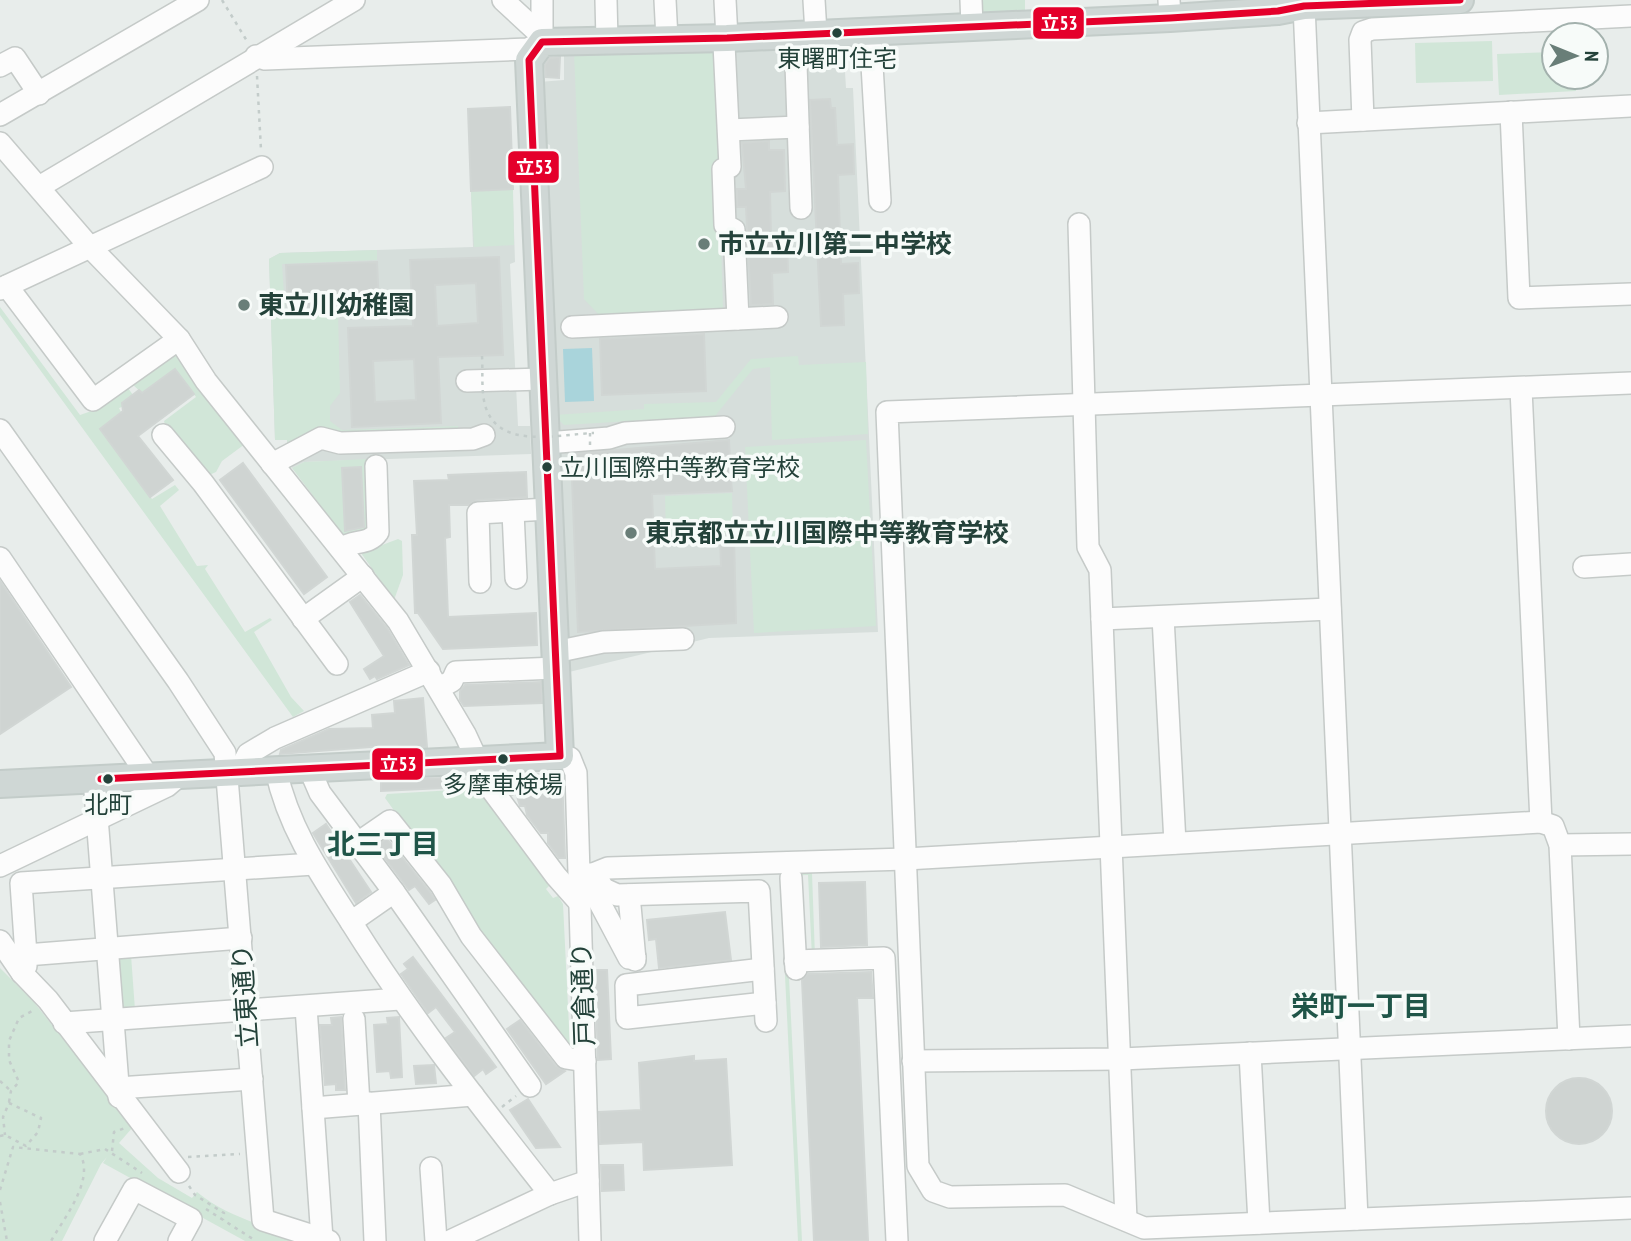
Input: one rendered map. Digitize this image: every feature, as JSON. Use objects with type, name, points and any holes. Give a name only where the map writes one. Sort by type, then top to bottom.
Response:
[{"type":"main road","points":[[0,784],[560,756],[529,60],[543,40],[727,38],[870,31],[971,13],[1170,9],[1278,11],[1304,6],[1368,2],[1460,0]]},
{"type":"street","points":[[0,116],[198,0]]},
{"type":"street","points":[[38,187],[355,0]]},
{"type":"street","points":[[503,0],[543,40]]},
{"type":"street","points":[[542,0],[543,40]]},
{"type":"street","points":[[606,0],[607,41]]},
{"type":"street","points":[[665,0],[667,39]]},
{"type":"street","points":[[725,0],[727,38],[724,44],[730,167],[723,169],[724,197],[726,225],[734,230],[738,319]]},
{"type":"street","points":[[814,0],[816,33]]},
{"type":"street","points":[[1304,6],[1357,1219]]},
{"type":"street","points":[[1363,120],[1360,40],[1363,32],[1372,29],[1631,16]]},
{"type":"street","points":[[870,31],[880,201]]},
{"type":"street","points":[[256,56],[265,60],[514,49],[528,48],[543,40]]},
{"type":"street","points":[[0,66],[15,58],[38,94]]},
{"type":"street","points":[[796,64],[802,208]]},
{"type":"street","points":[[1308,122],[1631,106]]},
{"type":"street","points":[[1511,112],[1519,298],[1631,294]]},
{"type":"street","points":[[729,130],[798,127]]},
{"type":"street","points":[[0,143],[89,246],[179,339],[206,381],[398,621],[480,761],[489,786],[556,876],[580,903]]},
{"type":"street","points":[[179,339],[93,400],[4,287],[262,167]]},
{"type":"street","points":[[1079,224],[1088,547],[1100,570],[1126,1220]]},
{"type":"street","points":[[572,327],[777,317]]},
{"type":"street","points":[[467,381],[543,379]]},
{"type":"street","points":[[1631,383],[887,412],[918,1166],[933,1191],[950,1197],[1065,1195],[1126,1220],[1136,1227],[1144,1228],[1631,1208]]},
{"type":"street","points":[[1521,389],[1541,822]]},
{"type":"street","points":[[545,443],[608,438],[625,433],[724,427]]},
{"type":"street","name":"立東通り","points":[[0,430],[178,681],[225,753],[234,772],[235,867],[263,1220],[325,1240]]},
{"type":"street","points":[[163,435],[337,664]]},
{"type":"street","points":[[272,464],[321,438],[340,443],[473,439],[484,435]]},
{"type":"street","points":[[341,549],[373,539],[378,532],[376,467]]},
{"type":"street","points":[[480,582],[478,513],[548,509]]},
{"type":"street","points":[[513,512],[516,578]]},
{"type":"street","points":[[0,558],[148,776]]},
{"type":"street","points":[[1584,567],[1631,564]]},
{"type":"street","points":[[303,618],[363,576]]},
{"type":"street","points":[[1102,620],[1330,609]]},
{"type":"street","points":[[1163,617],[1175,843]]},
{"type":"street","points":[[234,772],[248,754],[275,738],[434,680],[452,681],[456,672],[555,660],[603,642],[683,639]]},
{"type":"street","name":"戸倉通り","points":[[560,756],[570,758],[575,768],[586,874],[580,903],[590,1241]]},
{"type":"street","points":[[276,770],[281,794],[314,864],[400,999],[550,1194]]},
{"type":"street","points":[[310,770],[320,793],[394,892],[530,1086]]},
{"type":"street","points":[[0,866],[97,822],[167,786],[180,775]]},
{"type":"street","points":[[94,779],[118,1093]]},
{"type":"street","points":[[358,844],[390,821],[441,885],[471,936],[566,1059],[585,1061]]},
{"type":"street","points":[[586,874],[608,868],[906,859],[1541,822],[1553,826],[1560,845],[1569,1039]]},
{"type":"street","points":[[1560,845],[1631,844]]},
{"type":"street","points":[[24,964],[21,883],[235,867],[314,864]]},
{"type":"street","points":[[586,874],[608,892],[629,895],[759,891],[763,969],[765,1012],[627,1018],[626,985],[763,969]]},
{"type":"street","points":[[586,874],[629,958],[635,957]]},
{"type":"street","points":[[799,878],[800,963],[884,958],[897,1241]]},
{"type":"street","points":[[351,922],[394,892]]},
{"type":"street","points":[[629,895],[638,983]]},
{"type":"street","points":[[24,964],[106,950],[241,939]]},
{"type":"street","points":[[0,941],[24,964],[64,1023],[173,1165]]},
{"type":"street","points":[[64,1023],[400,999]]},
{"type":"street","points":[[306,1007],[325,1240]]},
{"type":"street","points":[[354,1019],[375,1241]]},
{"type":"street","points":[[913,1061],[1121,1059],[1631,1036]]},
{"type":"street","points":[[1250,1053],[1259,1223]]},
{"type":"street","points":[[118,1093],[252,1079]]},
{"type":"street","points":[[313,1108],[473,1096]]},
{"type":"street","points":[[431,1168],[436,1241]]},
{"type":"street","points":[[450,1241],[550,1194],[588,1181]]},
{"type":"street","points":[[105,1241],[134,1189],[191,1219],[178,1241]]},
{"type":"path","points":[[482,355],[486,408],[501,428],[519,436],[592,433],[590,445]]},
{"type":"path","points":[[5,1135],[1,1117],[9,1103],[11,1091],[19,1082],[9,1060],[14,1026],[19,1018],[48,1000]]},
{"type":"path","points":[[0,1081],[11,1091]]},
{"type":"path","points":[[489,1116],[530,1086]]},
{"type":"path","points":[[9,1103],[41,1118],[38,1132],[26,1146]]},
{"type":"path","points":[[0,1190],[13,1147],[26,1146],[80,1154],[99,1148],[112,1151],[114,1132],[128,1129],[137,1121]]},
{"type":"path","points":[[0,1136],[5,1135],[26,1146]]},
{"type":"path","points":[[223,1220],[224,1213],[195,1195],[173,1165],[258,1153]]},
{"type":"path","points":[[51,1241],[82,1183],[85,1167],[80,1154]]},
{"type":"path","points":[[192,1200],[195,1195]]},
{"type":"path","points":[[0,1202],[6,1241]]},
{"type":"shaded area","points":[[843,40],[846,88],[853,88],[878,632],[709,638],[569,672],[551,333],[555,333],[554,323],[551,321],[544,169],[551,164],[550,145],[543,142],[539,82],[564,80],[564,52]]},
{"type":"shaded area","points":[[510,107],[515,262],[510,264],[518,426],[530,426],[531,454],[304,462],[292,468],[289,464],[287,440],[275,440],[269,259],[280,253],[473,247],[468,109]]},
{"type":"green space","points":[[973,0],[1025,0],[1025,22],[974,24]]},
{"type":"green space","points":[[1492,41],[1493,81],[1416,83],[1415,43]]},
{"type":"green space","points":[[715,50],[723,308],[599,315],[584,299],[574,52]]},
{"type":"green space","points":[[1540,52],[1540,91],[1576,91],[1499,95],[1497,54]]},
{"type":"green space","points":[[513,189],[514,245],[474,247],[471,191]]},
{"type":"green space","points":[[377,250],[377,260],[282,264],[285,309],[290,314],[338,312],[340,393],[330,406],[330,421],[342,430],[458,426],[458,435],[288,451],[287,440],[275,440],[269,259],[280,253]]},
{"type":"green space","points":[[0,307],[80,415],[97,409],[128,388],[133,395],[122,402],[125,406],[119,408],[121,412],[100,429],[152,499],[175,485],[179,490],[160,506],[197,566],[208,565],[205,569],[245,632],[270,618],[272,620],[254,632],[291,697],[304,711],[293,717],[0,315]]},
{"type":"green space","points":[[176,354],[249,441],[222,461],[216,472],[207,476],[166,429],[164,421],[196,397],[175,369],[142,393],[132,384]]},
{"type":"green space","points":[[798,356],[799,365],[866,362],[868,434],[772,440],[770,367],[753,369],[715,416],[564,425],[554,415],[644,409],[644,404],[716,402],[751,359]]},
{"type":"green space","points":[[866,440],[876,626],[754,633],[745,447]]},
{"type":"green space","points":[[367,459],[370,530],[345,538],[292,468],[304,462]]},
{"type":"green space","points":[[732,493],[733,532],[666,535],[665,496]]},
{"type":"green space","points":[[398,539],[402,541],[403,575],[394,600],[361,553]]},
{"type":"green space","points":[[470,779],[549,886],[546,889],[553,898],[558,896],[563,904],[570,1047],[565,1047],[385,798],[387,794],[470,789]]},
{"type":"green space","points":[[780,873],[812,873],[815,957],[812,957],[808,875],[784,876],[802,1241],[798,1241]]},
{"type":"green space","points":[[111,955],[131,955],[135,1010],[122,1014]]},
{"type":"green space","points":[[0,968],[33,1001],[133,1127],[119,1143],[158,1178],[192,1198],[197,1192],[234,1215],[302,1241],[245,1241],[103,1163],[107,1157],[101,1164],[62,1241],[0,1241]]},
{"type":"water","points":[[592,348],[594,401],[565,402],[563,349]]},
{"type":"building","points":[[560,57],[559,78],[546,77],[545,65],[550,58]]},
{"type":"building","points":[[830,99],[831,108],[835,108],[837,145],[853,144],[854,174],[838,175],[841,264],[858,263],[859,293],[843,294],[844,325],[821,326],[810,100]]},
{"type":"building","points":[[510,107],[513,189],[471,191],[468,109]]},
{"type":"building","points":[[769,141],[769,150],[784,150],[785,191],[770,192],[771,237],[787,236],[788,272],[772,273],[773,304],[751,305],[746,207],[737,207],[737,189],[746,189],[742,143]]},
{"type":"building","points":[[499,257],[503,355],[438,357],[441,423],[352,427],[348,328],[413,326],[410,260]],"holes":[[[476,283],[478,323],[437,326],[435,285]],[[414,359],[416,400],[375,402],[373,361]]]},
{"type":"building","points":[[377,262],[379,305],[288,308],[286,265]]},
{"type":"building","points":[[704,334],[706,391],[602,395],[600,339]]},
{"type":"building","points":[[175,369],[194,394],[138,436],[173,480],[150,497],[100,429],[123,411],[122,403],[139,390],[142,393]]},
{"type":"building","points":[[729,440],[730,462],[739,461],[739,479],[731,480],[732,491],[652,494],[655,569],[721,566],[720,536],[734,535],[736,623],[578,632],[571,454]]},
{"type":"building","points":[[243,463],[327,577],[304,594],[220,480]]},
{"type":"building","points":[[361,467],[364,527],[345,531],[342,468]]},
{"type":"building","points":[[526,472],[527,497],[477,500],[468,505],[449,505],[450,537],[445,538],[448,617],[536,613],[537,645],[443,649],[418,613],[415,613],[412,535],[417,535],[414,481],[449,480],[448,475]]},
{"type":"building","points":[[0,581],[71,687],[0,734]]},
{"type":"building","points":[[360,595],[387,628],[409,665],[377,679],[375,676],[370,679],[364,669],[384,656],[350,602]]},
{"type":"building","points":[[541,682],[542,703],[464,706],[460,700],[460,691],[465,685]]},
{"type":"building","points":[[423,698],[427,747],[398,748],[397,745],[280,754],[281,750],[329,729],[373,728],[372,715],[395,713],[394,701]]},
{"type":"building","points":[[562,774],[565,858],[559,858],[548,843],[548,833],[541,833],[527,815],[525,806],[520,806],[516,793],[512,795],[498,775]]},
{"type":"building","points":[[443,778],[443,788],[381,791],[381,781]]},
{"type":"building","points":[[326,824],[371,892],[356,903],[313,833]]},
{"type":"building","points":[[387,839],[435,900],[429,904],[415,886],[409,890],[376,846]]},
{"type":"building","points":[[865,882],[867,945],[821,947],[819,883]]},
{"type":"building","points":[[725,912],[731,960],[659,968],[656,939],[649,940],[647,920]]},
{"type":"building","points":[[413,957],[496,1067],[486,1074],[483,1069],[474,1076],[446,1038],[455,1032],[436,1007],[428,1013],[401,974],[408,969],[404,964]]},
{"type":"building","points":[[595,970],[607,970],[611,1059],[598,1060]]},
{"type":"building","points":[[871,972],[873,998],[857,998],[868,1241],[814,1241],[802,980],[808,974]]},
{"type":"building","points":[[341,1017],[345,1090],[336,1090],[336,1084],[325,1085],[320,1025],[332,1025],[331,1018]]},
{"type":"building","points":[[399,1017],[402,1077],[391,1078],[390,1071],[377,1072],[374,1025],[388,1024],[387,1018]]},
{"type":"building","points":[[520,1020],[556,1066],[565,1071],[546,1084],[507,1029]]},
{"type":"building","points":[[694,1056],[694,1061],[726,1059],[732,1165],[644,1170],[643,1142],[600,1144],[599,1112],[641,1110],[639,1063]]},
{"type":"building","points":[[434,1065],[436,1083],[416,1084],[414,1066]]},
{"type":"building","points":[[1579,1078],[1592,1081],[1602,1088],[1609,1098],[1612,1111],[1609,1124],[1602,1134],[1592,1141],[1579,1144],[1566,1141],[1556,1134],[1549,1124],[1546,1111],[1549,1098],[1556,1088],[1566,1081]]},
{"type":"building","points":[[528,1099],[560,1147],[536,1148],[510,1110]]},
{"type":"building","points":[[601,1165],[623,1165],[624,1190],[602,1191]]},
{"type":"transit line","name":"立53","points":[[101,779],[560,756],[529,60],[542,42],[727,38],[1170,18],[1278,11],[1304,6],[1460,0]]},
{"type":"place","name":"東曙町住宅","points":[[837,33]]},
{"type":"place","name":"市立立川第二中学校","points":[[704,244]]},
{"type":"place","name":"東立川幼稚園","points":[[244,305]]},
{"type":"place","name":"立川国際中等教育学校","points":[[547,467]]},
{"type":"place","name":"東京都立立川国際中等教育学校","points":[[631,533]]},
{"type":"place","name":"多摩車検場","points":[[503,759]]},
{"type":"place","name":"北町","points":[[108,779]]},
{"type":"district","name":"北三丁目","points":[[383,844]]},
{"type":"district","name":"栄町一丁目","points":[[1361,1006]]}]
